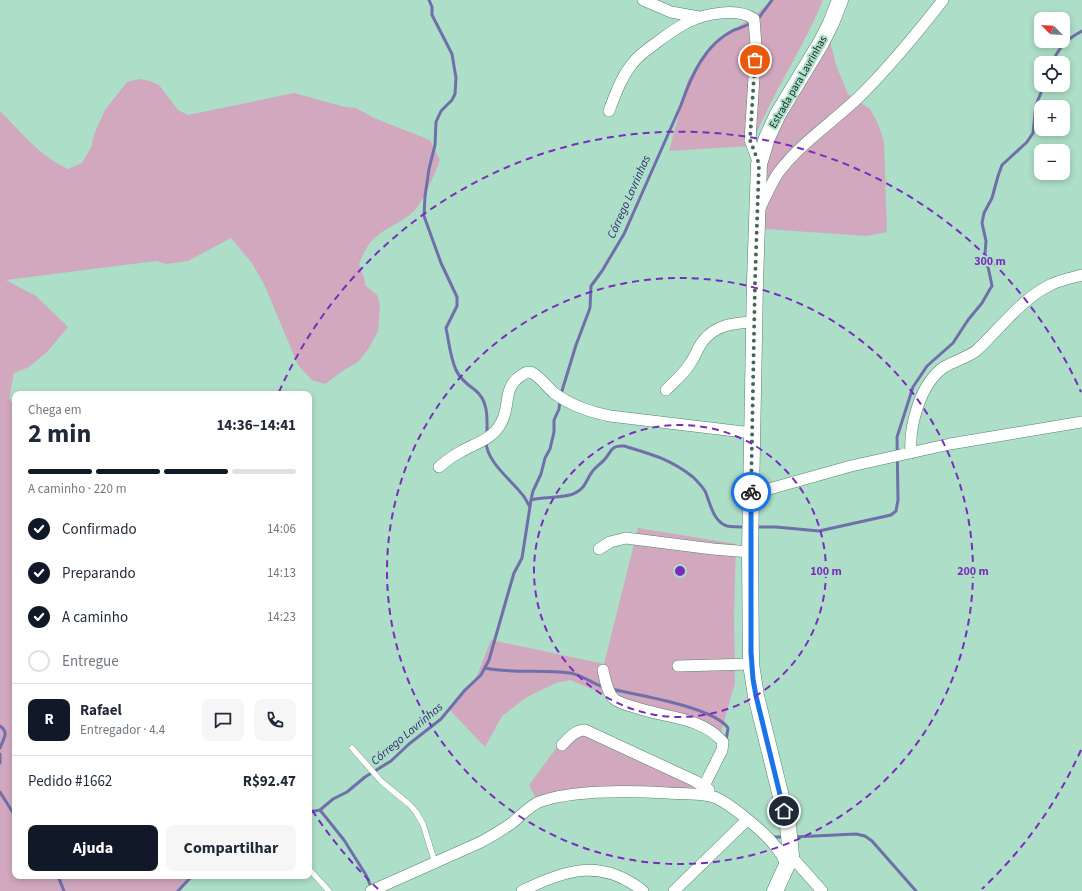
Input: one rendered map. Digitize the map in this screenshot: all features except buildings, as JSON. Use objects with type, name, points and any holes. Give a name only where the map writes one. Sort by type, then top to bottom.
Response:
[{"type":"street","points":[[644,0],[671,12],[699,18]]},
{"type":"street","name":"Estrada para Lavrinhas","points":[[789,861],[788,825],[756,696],[752,664],[750,552],[754,322],[759,164],[767,138],[778,114],[821,43],[840,0]]},
{"type":"street","points":[[757,216],[768,190],[778,173],[794,155],[862,94],[887,68],[943,0]]},
{"type":"street","points":[[609,111],[623,78],[633,63],[646,50],[687,22],[720,13],[742,13],[754,19],[756,46],[750,140],[759,164]]},
{"type":"street","points":[[911,453],[911,433],[915,416],[923,394],[934,375],[944,367],[969,356],[976,351],[1024,303],[1036,294],[1050,285],[1082,275]]},
{"type":"street","points":[[666,390],[686,370],[702,342],[709,334],[728,325],[754,322]]},
{"type":"street","points":[[439,467],[460,452],[488,438],[494,433],[502,422],[509,389],[512,384],[527,372],[533,373],[554,393],[569,402],[594,413],[752,433]]},
{"type":"street","points":[[751,494],[851,466],[967,440],[1082,422]]},
{"type":"street","points":[[599,549],[610,542],[626,538],[750,552]]},
{"type":"street","points":[[678,666],[752,664]]},
{"type":"street","points":[[603,670],[611,695],[615,700],[646,711],[692,721],[709,730],[721,739],[723,742],[722,750],[704,786]]},
{"type":"street","points":[[562,745],[573,735],[584,730],[704,786],[712,793],[713,797]]},
{"type":"street","points":[[371,891],[498,833],[537,803],[551,798],[571,795],[625,792],[689,794],[713,797],[726,804],[762,832],[775,845],[782,855],[822,891]]},
{"type":"street","points":[[674,891],[748,820]]},
{"type":"street","points":[[775,891],[789,861]]},
{"type":"street","points":[[522,891],[564,873],[584,870],[599,870],[612,872],[644,891]]},
{"type":"lane","points":[[352,748],[381,781],[409,804],[416,812],[423,824],[435,863]]},
{"type":"lane","points":[[312,872],[328,891]]},
{"type":"shaded area","points":[[771,0],[823,0],[806,37],[759,127],[751,146],[669,151],[688,80],[710,46],[759,12]]},
{"type":"shaded area","points":[[829,37],[836,65],[848,94],[870,109],[878,124],[884,141],[887,232],[867,236],[765,229],[765,152]]},
{"type":"shaded area","points":[[139,79],[150,81],[159,85],[178,110],[188,115],[294,93],[345,107],[356,108],[374,118],[430,140],[440,160],[428,188],[417,208],[404,219],[377,236],[368,245],[359,264],[364,277],[365,285],[377,295],[380,306],[378,331],[369,348],[358,362],[325,384],[312,380],[298,365],[264,284],[252,263],[231,238],[188,261],[166,264],[156,261],[6,280],[36,296],[68,327],[47,352],[29,367],[14,373],[9,398],[12,403],[12,879],[188,879],[177,891],[0,891],[0,111],[40,151],[58,164],[68,169],[82,163],[92,146],[92,141],[105,110],[127,82]]},
{"type":"shaded area","points":[[638,528],[736,544],[734,616],[735,683],[721,732],[646,713],[570,680],[556,683],[527,697],[502,716],[485,747],[448,708],[475,681],[491,640],[604,664]]},
{"type":"shaded area","points":[[584,734],[697,787],[705,793],[537,800],[529,785],[560,743]]},
{"type":"waterway","points":[[429,0],[432,7],[432,15],[452,54],[456,78],[455,94],[452,100],[441,111],[436,122],[435,145],[429,169],[424,216],[441,263],[457,297],[457,306],[446,328],[452,360],[456,370],[464,382],[480,394],[483,399],[486,410],[487,434]]},
{"type":"waterway","name":"Córrego Lavrinhas","points":[[758,19],[772,0]]},
{"type":"waterway","name":"Córrego Lavrinhas","points":[[561,394],[576,345],[590,308],[591,286],[602,271],[624,234],[681,105],[689,83],[700,62],[715,44],[734,30],[751,23]]},
{"type":"waterway","points":[[1056,56],[1064,44],[1082,31]]},
{"type":"waterway","points":[[755,527],[776,527],[819,531],[891,515],[896,511],[898,500],[897,437],[913,387],[927,366],[953,343],[968,320],[982,303],[992,286],[985,254],[986,241],[982,223],[984,213],[992,198],[1002,165],[1027,142],[1033,133],[1036,105],[1041,92]]},
{"type":"waterway","name":"Córrego Lavrinhas","points":[[312,811],[320,810],[333,799],[347,792],[365,777],[391,761],[409,744],[441,719],[465,690],[481,675],[489,660],[514,573],[522,558],[533,491],[541,474],[545,458],[550,449],[554,432],[554,420],[559,409],[560,399]]},
{"type":"waterway","points":[[486,441],[487,448],[494,463],[525,498],[530,507]]},
{"type":"waterway","points":[[531,500],[571,495],[577,492],[583,486],[593,470],[603,461],[612,449],[617,446],[624,446],[668,461],[685,471],[704,489],[715,516],[722,524],[734,527],[746,527]]},
{"type":"waterway","points":[[485,668],[506,671],[549,671],[570,673],[604,687]]},
{"type":"waterway","points":[[611,689],[656,698],[692,708],[707,714],[720,721],[728,728],[726,741]]},
{"type":"waterway","points":[[0,726],[5,731],[4,739],[0,748]]},
{"type":"waterway","points":[[0,754],[0,763]]},
{"type":"waterway","points":[[0,792],[12,811]]},
{"type":"waterway","points":[[320,810],[344,840],[366,875],[372,889]]},
{"type":"waterway","points":[[793,837],[856,834],[865,836],[872,841],[916,891]]},
{"type":"waterway","points":[[772,836],[784,837]]},
{"type":"waterway","points":[[59,879],[64,891]]},
{"type":"waterway","name":"Córrego Lavrinhas","points":[[178,891],[189,879]]},
{"type":"way so far","points":[[751,492],[759,164],[753,152],[750,140],[755,60]]},
{"type":"route","points":[[751,492],[750,614],[753,679],[784,811]]}]
